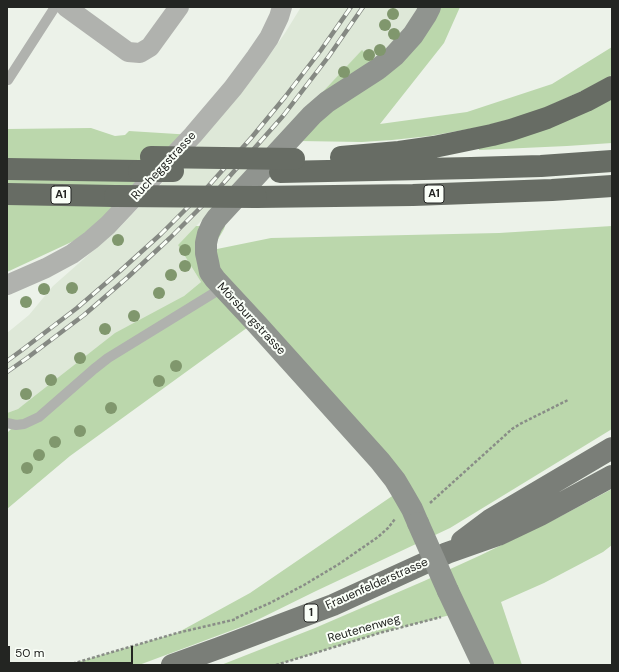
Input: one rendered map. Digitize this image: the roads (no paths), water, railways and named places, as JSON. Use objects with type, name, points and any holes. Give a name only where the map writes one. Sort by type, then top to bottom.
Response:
[{"type":"highway","points":[[287,165],[399,152],[477,139],[547,118],[586,102],[612,87]]},
{"type":"highway","name":"A1","points":[[7,169],[89,170],[145,164],[471,168],[541,166],[612,161]]},
{"type":"highway","name":"A1","points":[[7,194],[256,197],[413,195],[552,190],[612,186]]},
{"type":"main road","name":"Frauenfelderstrasse","points":[[447,553],[490,520],[612,448]]},
{"type":"main road","name":"Frauenfelderstrasse","points":[[172,665],[333,605],[447,553],[498,535],[540,515],[612,476]]},
{"type":"street","points":[[66,7],[128,52],[140,53],[150,47],[179,7]]},
{"type":"street","name":"Rucheggstrasse","points":[[7,285],[63,259],[85,245],[103,230],[193,135],[233,88],[269,38],[282,7]]},
{"type":"street","name":"Mörsburgstrasse","points":[[430,7],[413,35],[394,56],[378,69],[327,102],[312,115],[217,218],[208,234],[206,253],[210,272],[222,288],[255,322],[380,461],[395,480],[416,520],[483,665]]},
{"type":"lane","points":[[8,80],[55,7]]},
{"type":"lane","points":[[7,423],[16,425],[24,424],[39,417],[108,358],[222,288]]},
{"type":"railway","points":[[7,361],[77,308],[120,271],[161,234],[204,191],[285,97],[321,50],[351,7]]},
{"type":"railway","points":[[7,372],[84,315],[170,238],[213,195],[283,116],[329,56],[363,7]]}]
